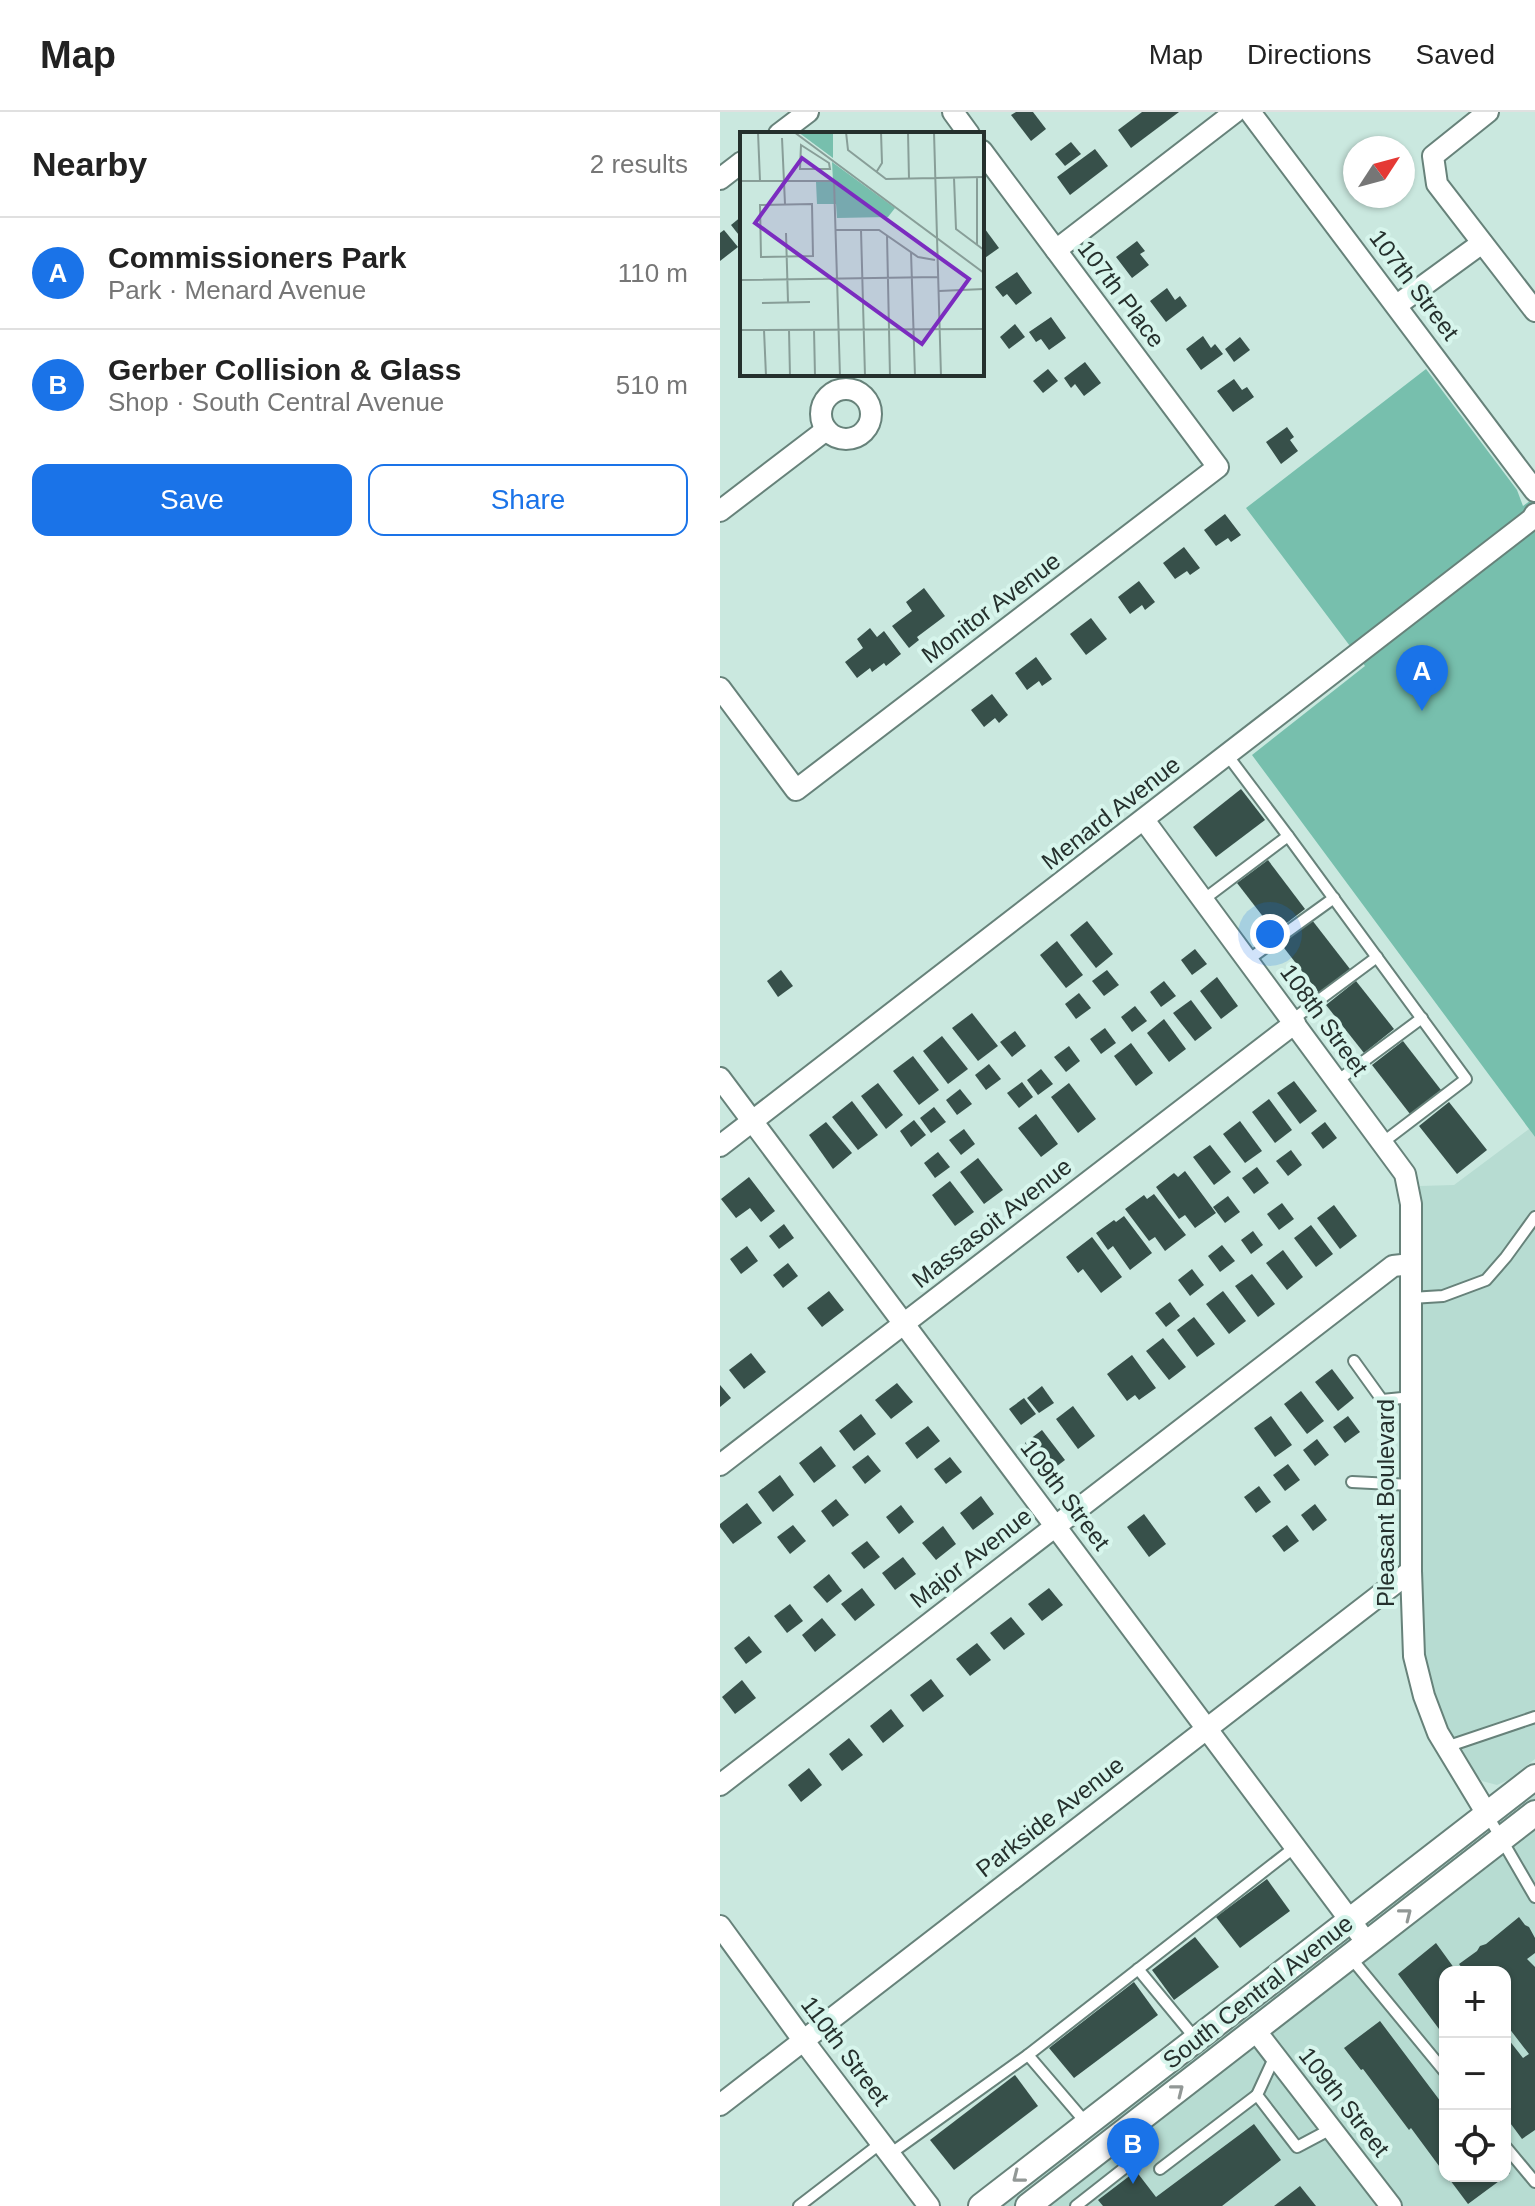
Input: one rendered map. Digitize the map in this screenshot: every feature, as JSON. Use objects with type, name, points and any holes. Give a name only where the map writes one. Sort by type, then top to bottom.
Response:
[{"type":"street","points":[[782,132],[808,112]]},
{"type":"street","points":[[953,112],[968,132]]},
{"type":"street","points":[[1056,250],[1235,112]]},
{"type":"street","name":"107th Street","points":[[1250,112],[1535,491]]},
{"type":"street","points":[[1488,112],[1433,156],[1437,184],[1535,311]]},
{"type":"street","name":"107th Place","points":[[984,154],[1218,467]]},
{"type":"street","points":[[720,179],[740,164]]},
{"type":"street","points":[[1397,305],[1482,243]]},
{"type":"street","points":[[720,511],[826,430]]},
{"type":"street","name":"Monitor Avenue","points":[[720,688],[796,790],[1218,467]]},
{"type":"street","name":"Menard Avenue","points":[[720,1146],[1534,519]]},
{"type":"street","name":"108th Street","points":[[1144,820],[1405,1174]]},
{"type":"street","name":"Massasoit Avenue","points":[[720,1465],[1294,1021]]},
{"type":"street","name":"109th Street","points":[[720,1078],[1350,1920],[1359,1950]]},
{"type":"street","name":"Pleasant Boulevard","points":[[1405,1174],[1411,1204],[1411,1571],[1414,1656],[1424,1696],[1446,1747],[1487,1814]]},
{"type":"street","name":"Major Avenue","points":[[720,1785],[1393,1266],[1411,1264]]},
{"type":"street","name":"Parkside Avenue","points":[[720,2105],[1411,1571]]},
{"type":"street","name":"South Central Avenue","points":[[981,2206],[1535,1777]]},
{"type":"street","name":"South Central Avenue","points":[[1028,2206],[1535,1813]]},
{"type":"street","name":"110th Street","points":[[720,1926],[929,2206]]},
{"type":"street","name":"109th Street","points":[[1255,2030],[1391,2206]]},
{"type":"lane","points":[[1228,756],[1466,1079],[1382,1143]]},
{"type":"lane","points":[[1203,900],[1288,836]]},
{"type":"lane","points":[[1248,960],[1334,898]]},
{"type":"lane","points":[[1294,1021],[1377,957]]},
{"type":"lane","points":[[1337,1081],[1422,1018]]},
{"type":"lane","points":[[1411,1298],[1443,1296],[1486,1280],[1535,1217]]},
{"type":"lane","points":[[1354,1361],[1382,1400],[1412,1397]]},
{"type":"lane","points":[[1352,1482],[1411,1485]]},
{"type":"lane","points":[[1446,1747],[1535,1717]]},
{"type":"lane","points":[[1487,1814],[1535,1897]]},
{"type":"lane","points":[[799,2206],[1028,2055],[1295,1847]]},
{"type":"lane","points":[[1359,1950],[1439,2063]]},
{"type":"lane","points":[[1138,1969],[1196,2039]]},
{"type":"lane","points":[[1028,2055],[1087,2124]]},
{"type":"lane","points":[[1160,2169],[1257,2095],[1275,2056]]},
{"type":"lane","points":[[1257,2095],[1297,2147],[1331,2129]]},
{"type":"lane","points":[[1511,2153],[1535,2182]]},
{"type":"lane","points":[[1076,2206],[1127,2166]]},
{"type":"shaded area","points":[[1529,1129],[1535,1137],[1535,1759],[1497,1785],[1482,1781],[1466,1763],[1434,1706],[1423,1649],[1420,1186],[1454,1185]]},
{"type":"shaded area","points":[[1535,1795],[1535,2206],[1003,2206]]},
{"type":"green space","points":[[1426,369],[1517,490],[1523,506],[1535,497],[1535,1137],[1252,755],[1365,666],[1246,508]]},
{"type":"building","points":[[1033,112],[1046,129],[1031,141],[1011,115]]},
{"type":"building","points":[[1142,112],[1179,112],[1131,148],[1118,130]]},
{"type":"building","points":[[1071,142],[1081,154],[1065,166],[1055,154]]},
{"type":"building","points":[[1095,149],[1108,166],[1070,195],[1057,177]]},
{"type":"building","points":[[740,218],[740,236],[731,225]]},
{"type":"building","points":[[984,228],[999,248],[984,259]]},
{"type":"building","points":[[724,230],[738,247],[720,261],[720,233]]},
{"type":"building","points":[[1137,241],[1145,251],[1140,254],[1149,265],[1132,278],[1116,257]]},
{"type":"building","points":[[1017,272],[1032,293],[1016,305],[1007,294],[1003,297],[995,287]]},
{"type":"building","points":[[1167,288],[1175,300],[1180,296],[1187,306],[1166,322],[1150,301]]},
{"type":"building","points":[[1051,317],[1066,338],[1049,350],[1041,339],[1036,342],[1029,332]]},
{"type":"building","points":[[1015,324],[1025,337],[1009,349],[1000,337]]},
{"type":"building","points":[[1203,336],[1211,348],[1215,344],[1223,354],[1201,370],[1186,349]]},
{"type":"building","points":[[1240,337],[1250,350],[1234,362],[1225,349]]},
{"type":"building","points":[[1085,362],[1101,383],[1084,396],[1075,384],[1071,388],[1064,378]]},
{"type":"building","points":[[1048,369],[1058,381],[1043,393],[1033,381]]},
{"type":"building","points":[[1234,379],[1242,390],[1247,387],[1254,397],[1233,412],[1217,391]]},
{"type":"building","points":[[1287,427],[1294,437],[1290,440],[1298,451],[1281,464],[1266,442]]},
{"type":"building","points":[[1225,514],[1241,535],[1231,542],[1228,538],[1216,546],[1204,530]]},
{"type":"building","points":[[1184,547],[1200,568],[1190,575],[1187,571],[1175,579],[1163,563]]},
{"type":"building","points":[[1139,581],[1155,602],[1145,610],[1142,605],[1130,614],[1118,597]]},
{"type":"building","points":[[924,588],[945,616],[917,637],[919,640],[909,648],[892,626],[912,611],[906,602]]},
{"type":"building","points":[[1091,618],[1107,639],[1086,655],[1070,634]]},
{"type":"building","points":[[870,628],[877,637],[884,631],[901,654],[886,666],[884,663],[872,672],[870,668],[857,678],[845,662],[863,648],[857,639]]},
{"type":"building","points":[[1036,657],[1052,679],[1042,686],[1039,681],[1027,690],[1015,673]]},
{"type":"building","points":[[992,694],[1008,715],[999,723],[995,718],[984,727],[971,710]]},
{"type":"building","points":[[1241,789],[1265,820],[1216,857],[1193,827]]},
{"type":"building","points":[[1268,860],[1305,909],[1275,932],[1237,883]]},
{"type":"building","points":[[1312,920],[1350,969],[1319,993],[1281,944]]},
{"type":"building","points":[[1087,921],[1113,954],[1096,968],[1070,935]]},
{"type":"building","points":[[1057,941],[1083,975],[1066,988],[1040,955]]},
{"type":"building","points":[[1195,949],[1207,964],[1192,975],[1181,960]]},
{"type":"building","points":[[781,970],[793,986],[778,997],[767,981]]},
{"type":"building","points":[[1107,970],[1119,985],[1104,996],[1092,981]]},
{"type":"building","points":[[1217,977],[1238,1006],[1221,1019],[1200,991]]},
{"type":"building","points":[[1164,981],[1176,996],[1161,1007],[1150,992]]},
{"type":"building","points":[[1356,981],[1394,1029],[1364,1053],[1326,1005]]},
{"type":"building","points":[[1079,993],[1091,1008],[1076,1019],[1065,1004]]},
{"type":"building","points":[[1191,1000],[1212,1028],[1195,1041],[1173,1013]]},
{"type":"building","points":[[1135,1006],[1147,1021],[1132,1032],[1121,1017]]},
{"type":"building","points":[[972,1013],[998,1046],[978,1061],[952,1028]]},
{"type":"building","points":[[1164,1019],[1186,1049],[1169,1062],[1147,1033]]},
{"type":"building","points":[[1105,1028],[1116,1043],[1101,1054],[1090,1039]]},
{"type":"building","points":[[1015,1031],[1026,1046],[1012,1057],[1000,1042]]},
{"type":"building","points":[[942,1036],[968,1069],[948,1084],[923,1051]]},
{"type":"building","points":[[1403,1041],[1441,1090],[1410,1114],[1372,1065]]},
{"type":"building","points":[[1131,1043],[1153,1073],[1136,1086],[1114,1056]]},
{"type":"building","points":[[1069,1046],[1080,1061],[1066,1072],[1054,1057]]},
{"type":"building","points":[[913,1056],[939,1090],[919,1105],[893,1071]]},
{"type":"building","points":[[989,1064],[1001,1079],[986,1090],[975,1075]]},
{"type":"building","points":[[1041,1069],[1053,1084],[1038,1095],[1027,1080]]},
{"type":"building","points":[[1294,1081],[1317,1111],[1300,1124],[1277,1093]]},
{"type":"building","points":[[1022,1082],[1033,1097],[1019,1108],[1007,1093]]},
{"type":"building","points":[[878,1083],[903,1115],[886,1129],[861,1096]]},
{"type":"building","points":[[1069,1083],[1096,1119],[1078,1133],[1051,1097]]},
{"type":"building","points":[[960,1089],[972,1104],[957,1115],[946,1100]]},
{"type":"building","points":[[1269,1099],[1292,1130],[1275,1143],[1252,1112]]},
{"type":"building","points":[[852,1101],[878,1135],[858,1150],[832,1117]]},
{"type":"building","points":[[1449,1102],[1487,1150],[1457,1174],[1419,1126]]},
{"type":"building","points":[[934,1107],[946,1122],[931,1133],[920,1118]]},
{"type":"building","points":[[1036,1114],[1058,1144],[1041,1157],[1018,1128]]},
{"type":"building","points":[[914,1120],[926,1135],[911,1147],[900,1131]]},
{"type":"building","points":[[1240,1121],[1262,1151],[1245,1163],[1223,1134]]},
{"type":"building","points":[[826,1122],[852,1153],[833,1169],[809,1135]]},
{"type":"building","points":[[1325,1122],[1337,1138],[1323,1149],[1311,1133]]},
{"type":"building","points":[[964,1129],[975,1144],[961,1155],[949,1140]]},
{"type":"building","points":[[1210,1145],[1231,1172],[1214,1185],[1193,1157]]},
{"type":"building","points":[[1291,1150],[1302,1165],[1288,1176],[1276,1161]]},
{"type":"building","points":[[938,1152],[950,1167],[935,1178],[924,1163]]},
{"type":"building","points":[[978,1158],[1003,1190],[984,1204],[960,1172]]},
{"type":"building","points":[[1257,1167],[1269,1183],[1254,1194],[1242,1178]]},
{"type":"building","points":[[1185,1171],[1216,1213],[1195,1228],[1185,1215],[1179,1219],[1156,1187],[1174,1173],[1178,1177]]},
{"type":"building","points":[[749,1177],[775,1211],[761,1222],[750,1208],[736,1218],[721,1199]]},
{"type":"building","points":[[950,1181],[974,1212],[955,1226],[932,1195]]},
{"type":"building","points":[[1154,1194],[1186,1235],[1165,1251],[1155,1237],[1149,1241],[1125,1209],[1144,1195],[1147,1199]]},
{"type":"building","points":[[1228,1196],[1240,1212],[1225,1223],[1213,1207]]},
{"type":"building","points":[[1282,1203],[1294,1219],[1279,1230],[1267,1214]]},
{"type":"building","points":[[1334,1205],[1357,1236],[1340,1249],[1317,1218]]},
{"type":"building","points":[[1124,1216],[1152,1253],[1130,1270],[1113,1246],[1108,1250],[1096,1233]]},
{"type":"building","points":[[784,1224],[794,1238],[779,1249],[769,1236]]},
{"type":"building","points":[[1311,1225],[1333,1254],[1316,1267],[1294,1238]]},
{"type":"building","points":[[1253,1231],[1263,1245],[1251,1254],[1241,1240]]},
{"type":"building","points":[[1092,1237],[1122,1277],[1101,1293],[1083,1269],[1078,1273],[1066,1257]]},
{"type":"building","points":[[1222,1245],[1235,1261],[1220,1272],[1208,1256]]},
{"type":"building","points":[[747,1246],[758,1261],[741,1274],[730,1259]]},
{"type":"building","points":[[1283,1250],[1303,1277],[1287,1290],[1266,1263]]},
{"type":"building","points":[[788,1263],[798,1276],[783,1288],[773,1275]]},
{"type":"building","points":[[1192,1269],[1204,1285],[1190,1296],[1178,1280]]},
{"type":"building","points":[[1252,1274],[1275,1304],[1258,1317],[1235,1286]]},
{"type":"building","points":[[829,1291],[844,1310],[822,1327],[807,1308]]},
{"type":"building","points":[[1223,1291],[1246,1321],[1229,1334],[1206,1304]]},
{"type":"building","points":[[1170,1302],[1180,1316],[1166,1327],[1155,1313]]},
{"type":"building","points":[[1194,1317],[1215,1344],[1197,1357],[1177,1330]]},
{"type":"building","points":[[1163,1338],[1186,1367],[1169,1380],[1146,1351]]},
{"type":"building","points":[[751,1353],[766,1372],[744,1389],[729,1370]]},
{"type":"building","points":[[1132,1355],[1156,1388],[1139,1400],[1135,1395],[1127,1401],[1107,1374]]},
{"type":"building","points":[[1332,1369],[1354,1398],[1338,1411],[1315,1382]]},
{"type":"building","points":[[897,1383],[913,1402],[891,1419],[875,1400]]},
{"type":"building","points":[[720,1385],[731,1398],[720,1407]]},
{"type":"building","points":[[1042,1386],[1054,1403],[1039,1413],[1027,1398]]},
{"type":"building","points":[[1301,1391],[1324,1421],[1307,1434],[1284,1404]]},
{"type":"building","points":[[1024,1398],[1036,1414],[1021,1425],[1009,1409]]},
{"type":"building","points":[[1073,1406],[1095,1436],[1078,1449],[1056,1419]]},
{"type":"building","points":[[861,1414],[876,1434],[854,1451],[839,1431]]},
{"type":"building","points":[[1271,1416],[1292,1445],[1275,1457],[1254,1428]]},
{"type":"building","points":[[1348,1416],[1360,1432],[1345,1443],[1333,1427]]},
{"type":"building","points":[[928,1426],[940,1441],[917,1459],[905,1443]]},
{"type":"building","points":[[1042,1430],[1065,1460],[1048,1473],[1025,1443]]},
{"type":"building","points":[[1317,1439],[1329,1455],[1315,1466],[1303,1450]]},
{"type":"building","points":[[821,1446],[836,1466],[814,1483],[799,1463]]},
{"type":"building","points":[[868,1455],[881,1471],[865,1484],[852,1467]]},
{"type":"building","points":[[950,1457],[962,1472],[946,1484],[934,1469]]},
{"type":"building","points":[[1288,1464],[1300,1480],[1285,1491],[1273,1475]]},
{"type":"building","points":[[780,1475],[794,1495],[773,1512],[758,1492]]},
{"type":"building","points":[[1259,1486],[1271,1502],[1256,1513],[1244,1497]]},
{"type":"building","points":[[981,1496],[994,1514],[973,1530],[960,1513]]},
{"type":"building","points":[[836,1499],[849,1515],[833,1527],[821,1511]]},
{"type":"building","points":[[747,1503],[762,1523],[733,1544],[720,1524]]},
{"type":"building","points":[[1315,1504],[1327,1520],[1313,1531],[1301,1515]]},
{"type":"building","points":[[901,1505],[914,1522],[899,1534],[886,1517]]},
{"type":"building","points":[[1144,1514],[1166,1544],[1149,1557],[1127,1527]]},
{"type":"building","points":[[793,1525],[806,1541],[790,1554],[777,1537]]},
{"type":"building","points":[[1287,1525],[1299,1541],[1284,1552],[1272,1536]]},
{"type":"building","points":[[943,1526],[956,1544],[936,1560],[922,1543]]},
{"type":"building","points":[[867,1541],[880,1557],[864,1569],[851,1553]]},
{"type":"building","points":[[903,1557],[916,1574],[895,1590],[882,1573]]},
{"type":"building","points":[[829,1574],[842,1591],[827,1603],[813,1587]]},
{"type":"building","points":[[862,1588],[875,1605],[855,1621],[841,1604]]},
{"type":"building","points":[[1049,1588],[1063,1605],[1042,1621],[1028,1604]]},
{"type":"building","points":[[790,1604],[803,1621],[787,1633],[774,1616]]},
{"type":"building","points":[[1011,1617],[1025,1634],[1004,1650],[990,1633]]},
{"type":"building","points":[[822,1618],[836,1635],[815,1652],[802,1635]]},
{"type":"building","points":[[749,1636],[762,1652],[746,1664],[734,1648]]},
{"type":"building","points":[[977,1643],[991,1660],[970,1676],[956,1659]]},
{"type":"building","points":[[931,1679],[944,1696],[923,1712],[910,1695]]},
{"type":"building","points":[[742,1680],[756,1698],[735,1714],[722,1697]]},
{"type":"building","points":[[891,1709],[904,1726],[883,1743],[870,1726]]},
{"type":"building","points":[[849,1738],[863,1755],[842,1771],[829,1754]]},
{"type":"building","points":[[809,1768],[822,1785],[801,1802],[788,1785]]},
{"type":"building","points":[[1267,1879],[1290,1911],[1240,1948],[1216,1917]]},
{"type":"building","points":[[1519,1917],[1535,1938],[1535,1953],[1527,1959],[1535,1967],[1535,2130],[1522,2139],[1511,2124],[1511,2043],[1523,2058],[1529,2054],[1511,2031],[1511,1966],[1459,1964]]},
{"type":"building","points":[[1195,1937],[1219,1967],[1174,2000],[1152,1970]]},
{"type":"building","points":[[1436,1943],[1453,1966],[1439,1966],[1439,2029],[1398,1974]]},
{"type":"building","points":[[1134,1982],[1158,2015],[1074,2078],[1049,2048]]},
{"type":"building","points":[[1380,2021],[1439,2099],[1439,2166],[1411,2128],[1409,2130],[1344,2048]]},
{"type":"building","points":[[1015,2075],[1038,2106],[954,2170],[930,2140]]},
{"type":"building","points":[[1254,2124],[1281,2160],[1222,2206],[1103,2206],[1098,2200],[1136,2171],[1156,2197]]},
{"type":"building","points":[[1452,2182],[1498,2182],[1468,2204]]},
{"type":"building","points":[[1300,2186],[1316,2206],[1274,2206]]},
{"type":"place","name":"Commissioners Park","points":[[1422,711]]},
{"type":"place","name":"Gerber Collision & Glass","points":[[1133,2184]]}]
